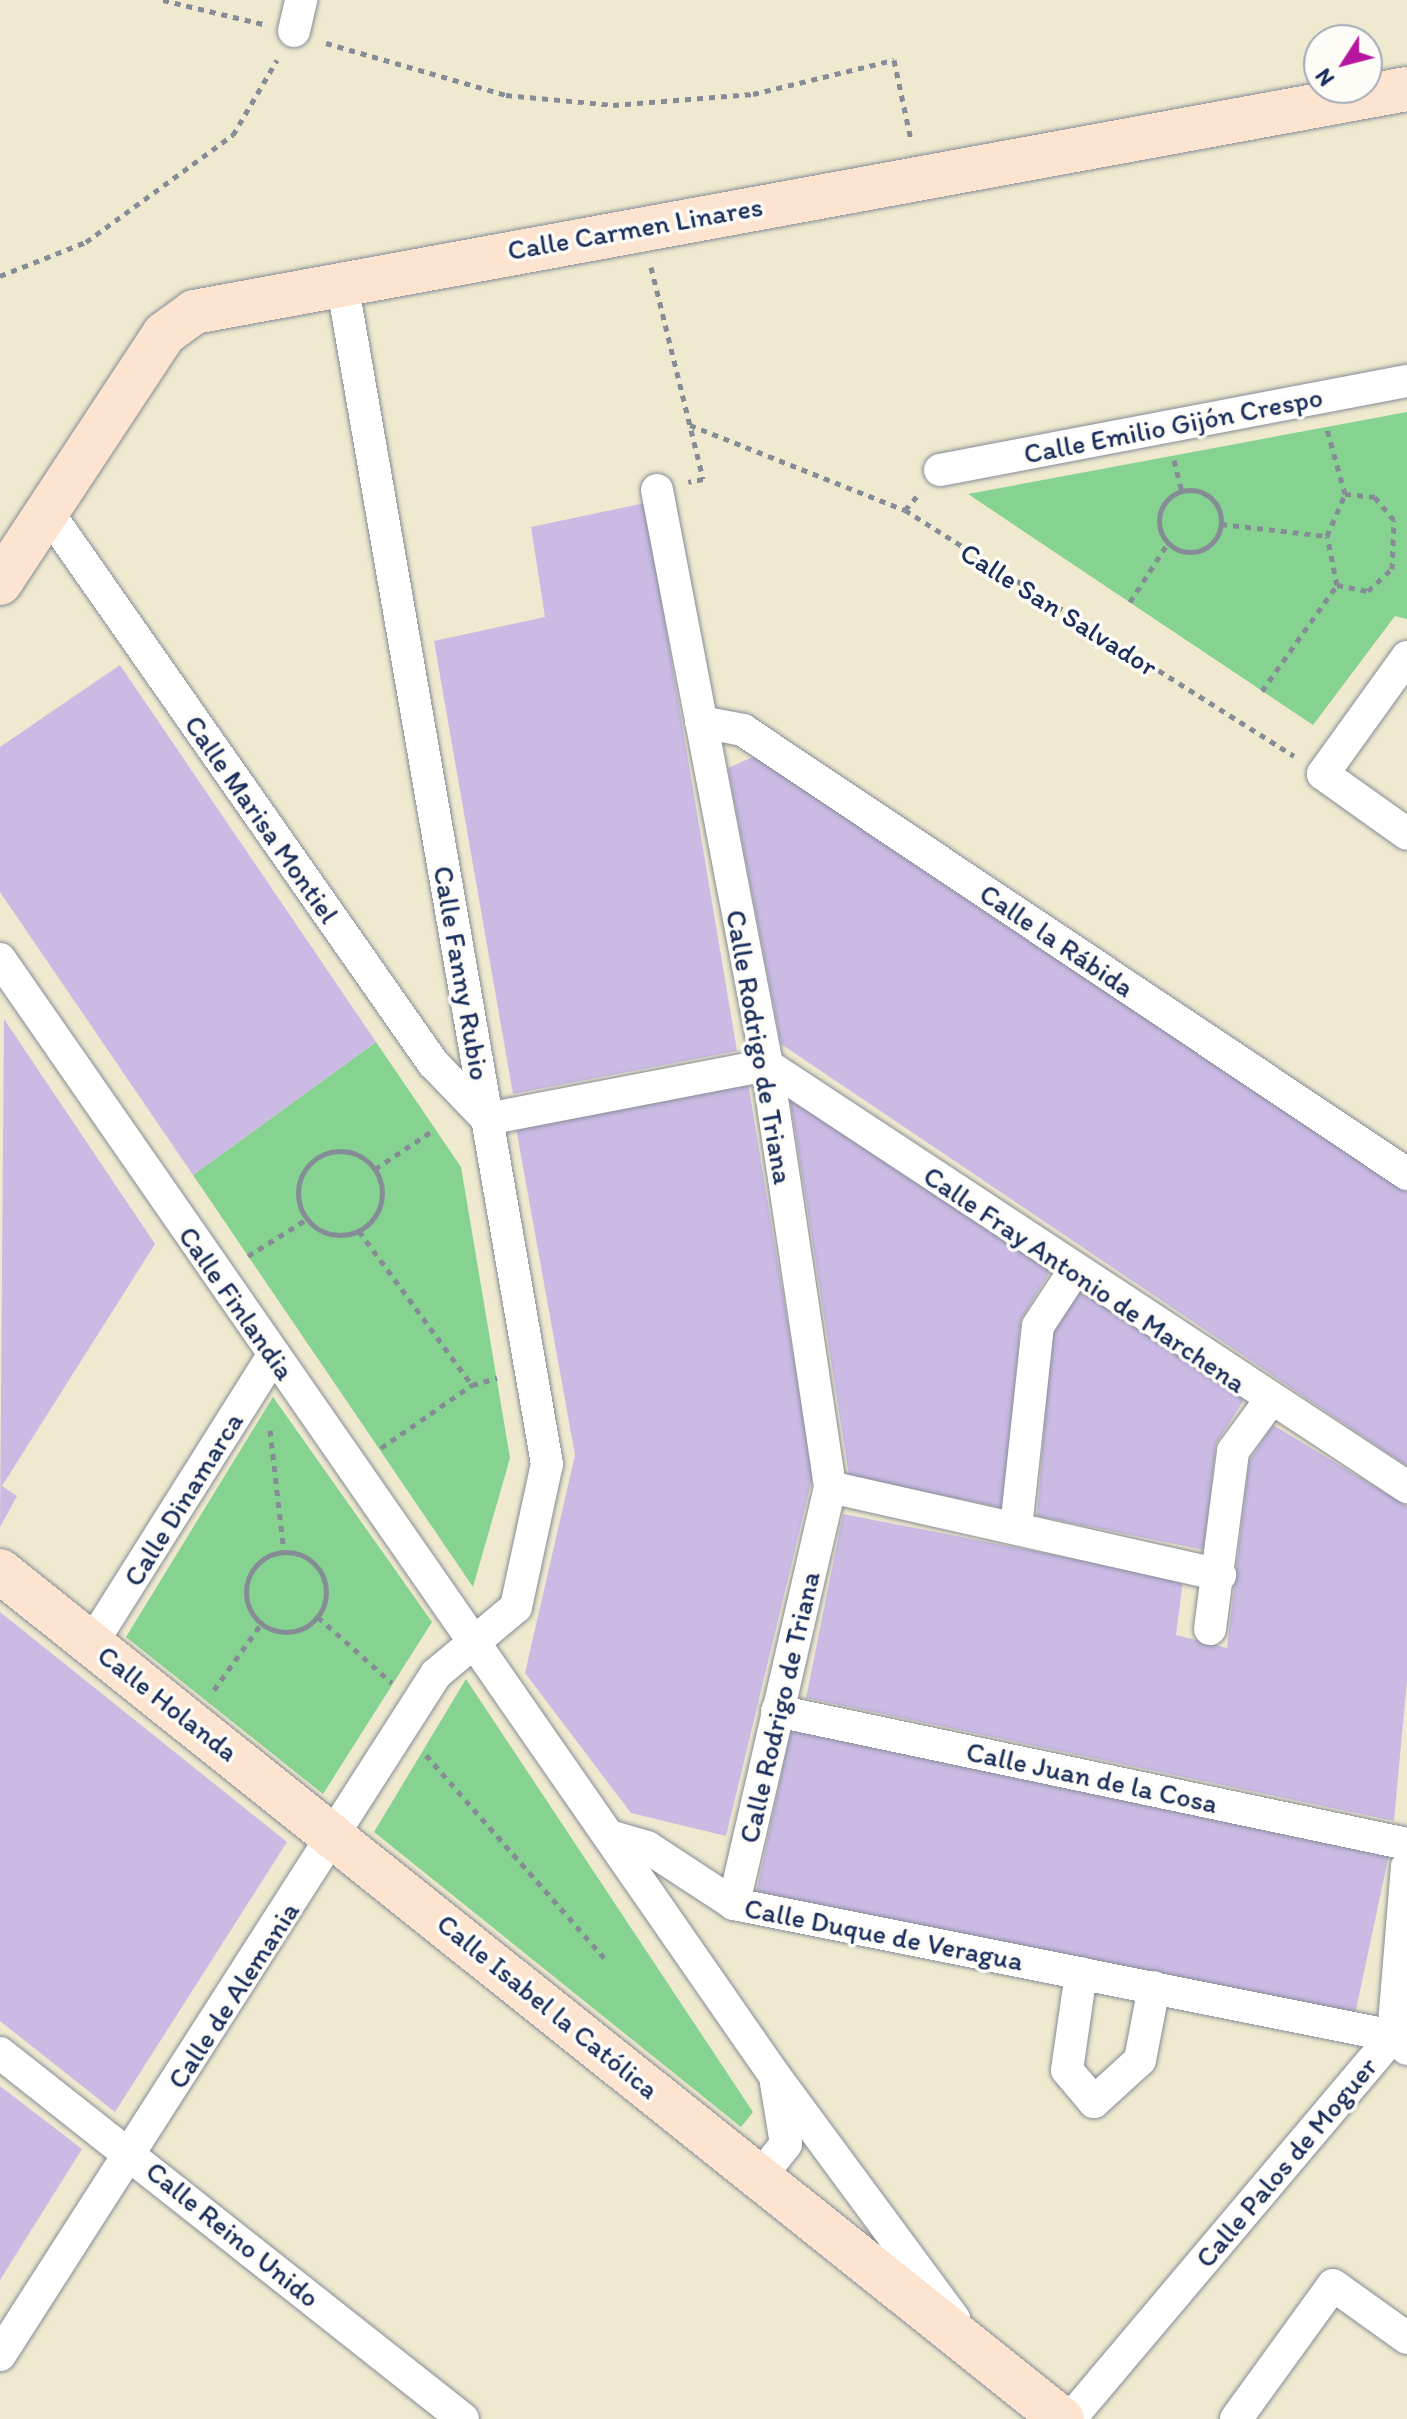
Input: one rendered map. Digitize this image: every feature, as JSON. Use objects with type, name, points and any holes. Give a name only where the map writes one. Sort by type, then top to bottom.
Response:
[{"type":"street","points":[[294,31],[301,0]]},
{"type":"street","name":"Calle Carmen Linares","points":[[0,583],[164,334],[194,312],[918,176],[1407,89]]},
{"type":"street","name":"Calle Fanny Rubio","points":[[342,282],[547,1464],[516,1607],[475,1645]]},
{"type":"street","name":"Calle Emilio Gijón Crespo","points":[[940,470],[1407,381]]},
{"type":"street","name":"Calle Rodrigo de Triana","points":[[657,490],[767,1065],[830,1487],[734,1904]]},
{"type":"street","name":"Calle Marisa Montiel","points":[[47,511],[433,1063],[487,1119]]},
{"type":"street","points":[[1407,657],[1323,774],[1407,834]]},
{"type":"street","name":"Calle la Rábida","points":[[701,722],[743,730],[1407,1174]]},
{"type":"street","name":"Calle Finlandia","points":[[2,969],[475,1645]]},
{"type":"street","points":[[487,1119],[767,1065]]},
{"type":"street","name":"Calle Fray Antonio de Marchena","points":[[767,1065],[1269,1402],[1407,1487]]},
{"type":"street","points":[[1016,1528],[1038,1326],[1074,1271]]},
{"type":"street","name":"Calle Dinamarca","points":[[92,1643],[273,1356]]},
{"type":"street","points":[[1210,1629],[1220,1575],[1233,1451],[1269,1402]]},
{"type":"street","points":[[830,1487],[1220,1575]]},
{"type":"street","name":"Calle Holanda","points":[[0,1571],[335,1835]]},
{"type":"street","name":"Calle de Alemania","points":[[0,2355],[436,1674],[475,1645]]},
{"type":"street","name":"Calle Isabel la Católica","points":[[475,1645],[775,2076],[977,2351]]},
{"type":"street","name":"Calle Juan de la Cosa","points":[[777,1711],[1407,1844]]},
{"type":"street","name":"Calle Isabel la Católica","points":[[335,1835],[1062,2419]]},
{"type":"street","name":"Calle Duque de Veragua","points":[[609,1836],[647,1847],[734,1904],[1154,1987],[1400,2042]]},
{"type":"street","name":"Calle Palos de Moguer","points":[[1070,2419],[1400,2042],[1407,1867]]},
{"type":"street","points":[[1081,1973],[1067,2070],[1094,2102],[1140,2060],[1154,1987]]},
{"type":"street","name":"Calle Reino Unido","points":[[0,2053],[132,2153],[463,2419]]},
{"type":"street","name":"Calle Isabel la Católica","points":[[760,2177],[786,2144],[775,2076]]},
{"type":"street","points":[[1236,2419],[1333,2285],[1407,2338]]},
{"type":"path","points":[[163,0],[294,31],[402,70],[506,95],[613,105],[753,94],[894,60],[918,176]]},
{"type":"path","points":[[0,276],[86,242],[233,135],[294,31]]},
{"type":"path","points":[[641,227],[703,479],[657,490]]},
{"type":"path","name":"Calle San Salvador","points":[[690,425],[905,510],[1323,774]]},
{"type":"path","points":[[1262,691],[1337,585],[1327,536],[1345,494],[1327,427]]},
{"type":"path","points":[[1172,456],[1182,491]]},
{"type":"path","points":[[1182,491],[1210,497],[1221,524],[1206,549],[1186,552],[1168,543],[1159,518],[1166,500],[1182,491]]},
{"type":"path","points":[[1337,585],[1368,591],[1392,569],[1394,520],[1375,497],[1345,494]]},
{"type":"path","points":[[1221,524],[1327,536]]},
{"type":"path","points":[[1130,602],[1168,543]]},
{"type":"path","points":[[375,1169],[435,1129]]},
{"type":"path","points":[[340,1150],[375,1169],[379,1211],[359,1231],[331,1234],[307,1219],[297,1194],[315,1158],[340,1150]]},
{"type":"path","points":[[248,1256],[307,1219]]},
{"type":"path","points":[[359,1231],[472,1385]]},
{"type":"path","points":[[379,1449],[472,1385],[497,1378]]},
{"type":"path","points":[[269,1419],[284,1552]]},
{"type":"path","points":[[284,1552],[319,1568],[327,1593],[318,1617],[285,1633],[261,1624],[246,1601],[250,1574],[284,1552]]},
{"type":"path","points":[[318,1617],[393,1683]]},
{"type":"path","points":[[207,1700],[261,1624]]},
{"type":"path","points":[[423,1751],[607,1961]]},
{"type":"green space","points":[[1407,412],[1407,619],[1395,616],[1313,725],[968,494]]},
{"type":"green space","points":[[376,1042],[461,1167],[510,1458],[473,1587],[193,1175]]},
{"type":"green space","points":[[273,1397],[432,1622],[323,1794],[126,1637]]},
{"type":"green space","points":[[466,1679],[753,2112],[741,2127],[374,1832]]},
{"type":"building","points":[[645,503],[737,1051],[513,1094],[434,641],[545,617],[531,527]]},
{"type":"building","points":[[120,665],[376,1042],[193,1175],[0,892],[0,747]]},
{"type":"building","points":[[755,756],[1407,1192],[1407,1466],[781,1044],[728,768]]},
{"type":"building","points":[[4,1019],[155,1244],[2,1486],[17,1496],[0,1527]]},
{"type":"building","points":[[748,1083],[813,1475],[726,1836],[631,1813],[525,1673],[575,1455],[516,1128]]},
{"type":"building","points":[[790,1098],[1051,1270],[1021,1320],[1003,1508],[849,1476]]},
{"type":"building","points":[[1078,1289],[1245,1398],[1216,1444],[1204,1550],[1037,1516],[1052,1331]]},
{"type":"building","points":[[1273,1425],[1407,1506],[1407,1680],[1394,1821],[806,1698],[843,1514],[1183,1580],[1176,1635],[1227,1648],[1249,1461]]},
{"type":"building","points":[[0,1612],[287,1842],[115,2112],[0,2021]]},
{"type":"building","points":[[791,1729],[1389,1856],[1354,2018],[756,1891]]},
{"type":"building","points":[[0,2086],[82,2149],[0,2280]]}]
